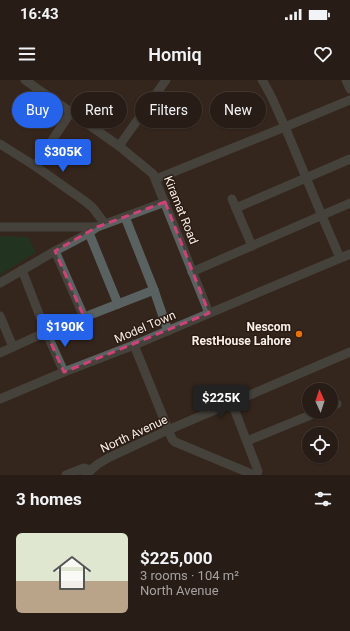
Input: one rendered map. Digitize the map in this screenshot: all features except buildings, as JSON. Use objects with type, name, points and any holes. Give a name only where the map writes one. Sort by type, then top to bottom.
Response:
[{"type":"street","name":"Kiramat Road","points":[[25,80],[71,112]]},
{"type":"street","points":[[119,146],[166,80]]},
{"type":"street","points":[[262,80],[285,127],[340,258]]},
{"type":"street","points":[[346,80],[350,89]]},
{"type":"street","points":[[156,179],[350,100]]},
{"type":"street","points":[[35,166],[71,112]]},
{"type":"street","name":"Kiramat Road","points":[[94,128],[119,146],[153,174],[209,313]]},
{"type":"street","points":[[1,148],[35,166],[93,208],[101,226]]},
{"type":"street","points":[[236,208],[350,159]]},
{"type":"street","points":[[232,199],[252,246]]},
{"type":"street","points":[[0,283],[101,226],[165,202]]},
{"type":"street","points":[[192,272],[350,203]]},
{"type":"street","points":[[125,217],[154,290],[168,331]]},
{"type":"street","points":[[0,226],[101,226]]},
{"type":"street","points":[[88,233],[118,304]]},
{"type":"street","points":[[55,251],[84,317]]},
{"type":"street","name":"Model Town","points":[[0,399],[168,331],[350,254]]},
{"type":"street","points":[[22,270],[46,332],[64,372]]},
{"type":"street","points":[[0,353],[46,332],[154,290]]},
{"type":"street","points":[[0,316],[13,347]]},
{"type":"street","points":[[134,345],[172,439],[175,442],[254,475]]},
{"type":"street","name":"North Avenue","points":[[88,472],[108,458],[168,430],[350,352]]},
{"type":"street","points":[[232,403],[258,471],[257,475]]},
{"type":"street","points":[[247,441],[302,419]]},
{"type":"street","points":[[66,475],[84,468],[88,472]]},
{"type":"highlighted area","points":[[165,202],[209,313],[64,372],[46,332],[84,317],[55,251],[97,227]]},
{"type":"green space","points":[[0,236],[28,237],[36,252],[0,275]]},
{"type":"place","name":"Nescom RestHouse Lahore","points":[[299,334]]}]
